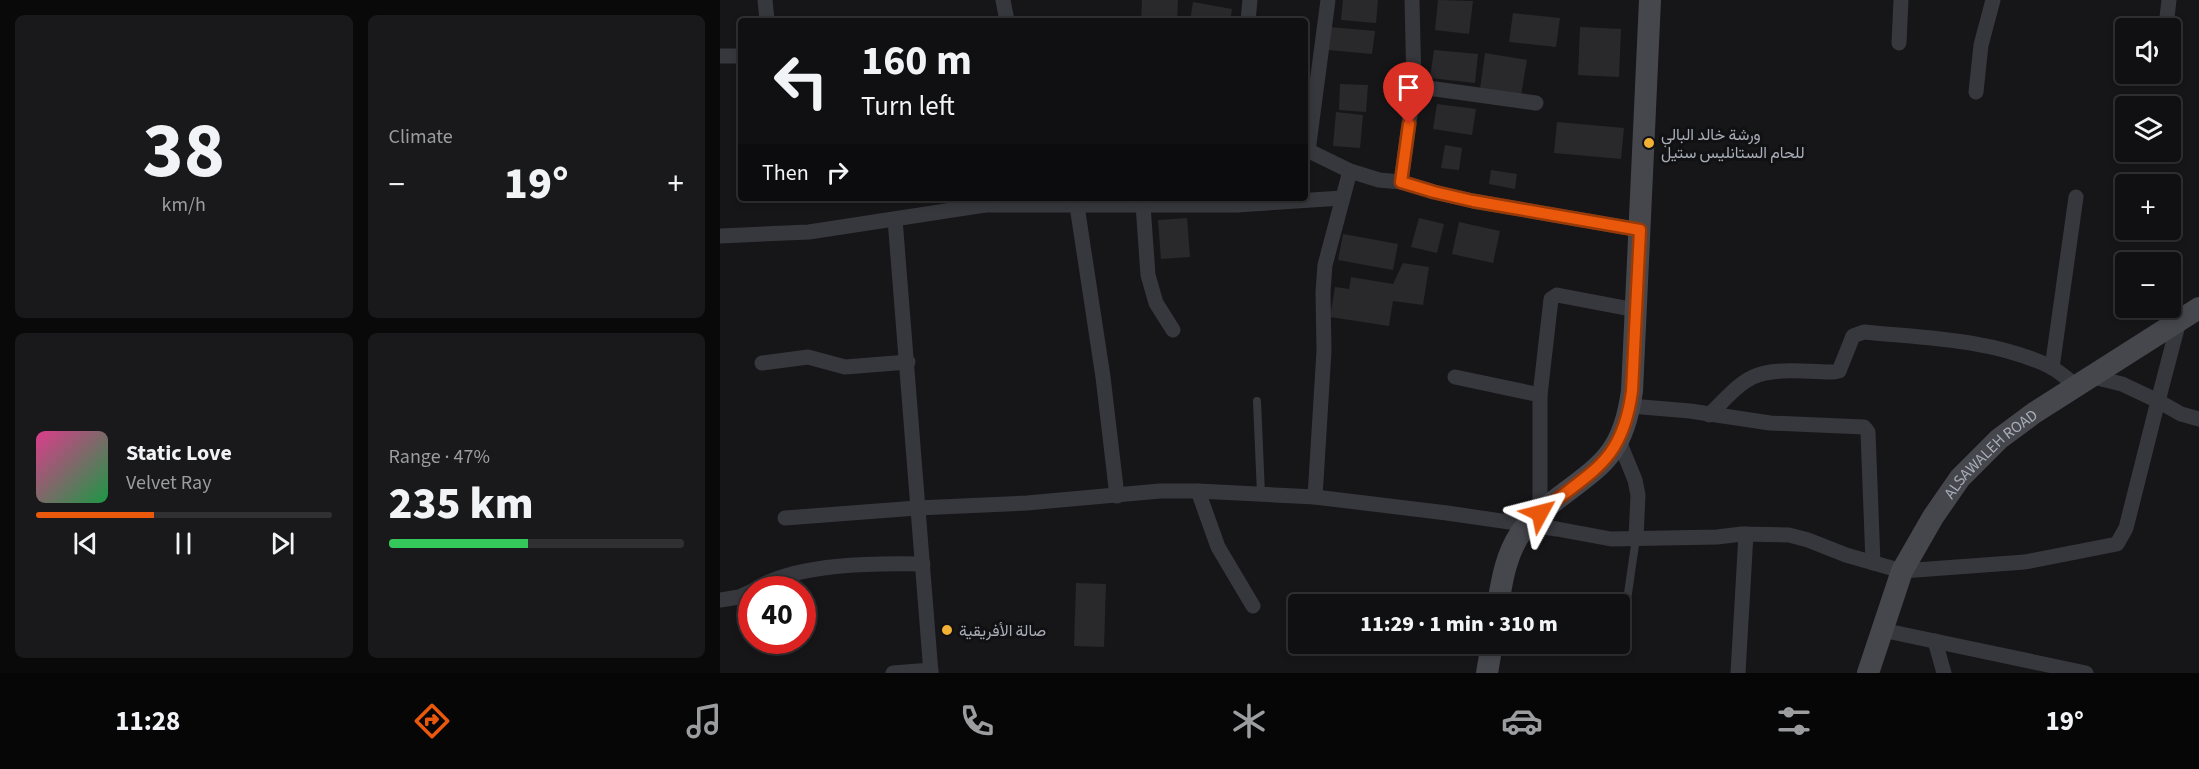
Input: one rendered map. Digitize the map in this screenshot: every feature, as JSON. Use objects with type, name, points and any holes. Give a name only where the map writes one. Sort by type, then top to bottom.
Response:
[{"type":"street","points":[[765,0],[767,18]]},
{"type":"street","points":[[1003,0],[1006,18]]},
{"type":"street","points":[[1248,18],[1250,0]]},
{"type":"street","points":[[1308,136],[1328,0]]},
{"type":"street","points":[[1401,182],[1414,86],[1412,0]]},
{"type":"street","points":[[1500,594],[1503,574],[1514,544],[1533,519],[1591,474],[1608,457],[1619,441],[1629,417],[1650,0]]},
{"type":"street","points":[[1899,43],[1901,0]]},
{"type":"street","points":[[1976,92],[1981,45],[1993,0]]},
{"type":"street","points":[[2167,18],[2169,0]]},
{"type":"street","points":[[720,56],[738,56]]},
{"type":"street","points":[[1414,86],[1536,103]]},
{"type":"street","points":[[1308,151],[1350,171],[1379,180],[1401,182],[1473,201],[1640,230]]},
{"type":"street","points":[[1315,497],[1324,351],[1323,292],[1326,265],[1350,171]]},
{"type":"street","points":[[2052,368],[2076,197]]},
{"type":"street","points":[[1308,200],[1342,198]]},
{"type":"street","points":[[720,236],[809,232],[985,202],[1077,206],[1237,205],[1297,201]]},
{"type":"street","points":[[1143,205],[1148,275],[1156,303],[1173,330]]},
{"type":"street","points":[[1077,206],[1103,377],[1117,496]]},
{"type":"street","points":[[893,673],[931,671],[895,219]]},
{"type":"street","points":[[1533,519],[1540,395],[1551,299],[1557,296],[1636,310]]},
{"type":"street","name":"ALSAWALEH ROAD","points":[[1868,673],[1902,571],[1933,517],[1965,472],[1999,439],[2034,413],[2199,308]]},
{"type":"street","points":[[785,518],[1117,496],[1160,491],[1198,491],[1315,497],[1447,513],[1533,519],[1557,529],[1611,539],[1717,537],[1746,534],[1789,535],[1902,571],[2025,561],[2117,544],[2126,528],[2179,321]]},
{"type":"street","points":[[1709,415],[1741,385],[1754,377],[1774,372],[1839,371],[1853,336],[1864,332],[1975,344],[2018,354],[2085,382],[2122,384],[2158,400],[2181,414],[2199,419]]},
{"type":"street","points":[[762,363],[808,357],[845,367],[908,362]]},
{"type":"street","points":[[1455,377],[1540,395]]},
{"type":"street","points":[[1630,406],[1690,411],[1770,423],[1866,428],[1873,562]]},
{"type":"street","points":[[1619,441],[1635,480],[1638,495],[1636,538]]},
{"type":"street","points":[[1198,491],[1218,547],[1253,606]]},
{"type":"street","points":[[1738,673],[1746,534]]},
{"type":"street","points":[[787,576],[817,569],[882,563],[923,564]]},
{"type":"street","points":[[720,600],[738,597]]},
{"type":"street","points":[[1882,630],[2086,673]]},
{"type":"street","points":[[1935,641],[1944,673]]},
{"type":"street","points":[[1487,673],[1490,654]]},
{"type":"lane","points":[[1257,401],[1261,494]]},
{"type":"lane","points":[[1628,594],[1636,538]]},
{"type":"building","points":[[1142,0],[1178,0],[1177,18],[1141,18]]},
{"type":"building","points":[[1343,0],[1378,0],[1376,23],[1341,20]]},
{"type":"building","points":[[1438,0],[1473,1],[1469,34],[1435,30]]},
{"type":"building","points":[[1193,2],[1232,9],[1230,18],[1190,18]]},
{"type":"building","points":[[1513,13],[1560,18],[1556,47],[1509,42]]},
{"type":"building","points":[[1330,27],[1375,31],[1372,54],[1328,50]]},
{"type":"building","points":[[1580,27],[1621,29],[1619,77],[1578,75]]},
{"type":"building","points":[[1434,50],[1478,54],[1475,83],[1430,78]]},
{"type":"building","points":[[1485,53],[1527,60],[1521,95],[1480,89]]},
{"type":"building","points":[[1340,84],[1368,85],[1366,112],[1339,110]]},
{"type":"building","points":[[1437,104],[1476,109],[1472,135],[1433,129]]},
{"type":"building","points":[[1336,112],[1363,115],[1360,148],[1333,146]]},
{"type":"building","points":[[1557,122],[1624,128],[1621,159],[1554,153]]},
{"type":"building","points":[[1445,145],[1462,148],[1459,170],[1441,168]]},
{"type":"building","points":[[1491,170],[1517,174],[1515,189],[1489,184]]},
{"type":"building","points":[[1187,218],[1190,257],[1161,259],[1158,220]]},
{"type":"building","points":[[1419,218],[1444,224],[1437,253],[1411,247]]},
{"type":"building","points":[[1459,222],[1500,231],[1493,263],[1452,254]]},
{"type":"building","points":[[1343,234],[1398,244],[1393,270],[1338,260]]},
{"type":"building","points":[[1403,263],[1429,267],[1423,305],[1393,301],[1389,326],[1330,317],[1335,287],[1349,289],[1351,277],[1393,284]]},
{"type":"building","points":[[1076,583],[1106,584],[1104,647],[1074,646]]},
{"type":"place","name":"ورشة خالد البالي للحام الستانليس ستيل","points":[[1649,143]]},
{"type":"place","name":"صالة الأفريقية","points":[[947,630]]},
{"type":"route","points":[[1409,124],[1401,182],[1473,201],[1640,230],[1629,417],[1619,441],[1608,457],[1591,474],[1540,513]]}]
